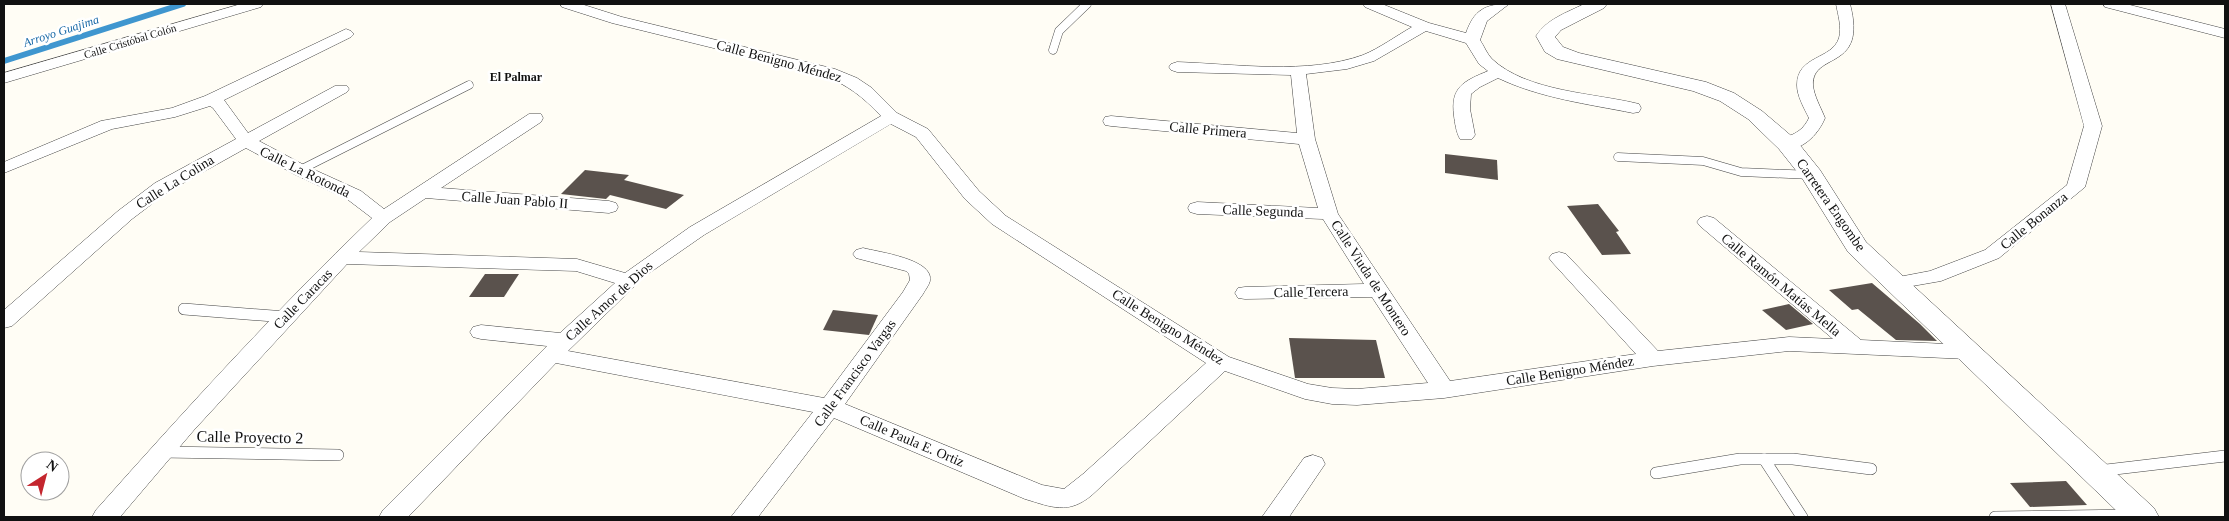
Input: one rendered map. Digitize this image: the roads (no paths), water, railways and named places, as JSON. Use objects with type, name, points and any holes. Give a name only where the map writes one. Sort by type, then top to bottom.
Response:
[{"type":"street","name":"Calle Cristóbal Colón","points":[[4,78],[256,4]]},
{"type":"street","name":"Calle Benigno Méndez","points":[[567,4],[617,20],[828,72],[852,81],[866,91],[891,117],[922,133],[972,195],[999,220],[1221,362],[1297,389],[1332,396],[1358,397],[1444,390],[1653,359],[1789,344],[1968,352]]},
{"type":"street","points":[[1370,4],[1424,26],[1472,40],[1486,63],[1499,72],[1520,82],[1552,92],[1633,108]]},
{"type":"street","points":[[1472,40],[1479,19],[1502,4]]},
{"type":"street","name":"Carretera Engombe","points":[[1598,4],[1554,26],[1545,36],[1547,46],[1574,58],[1699,86],[1727,97],[1755,115],[1787,144],[1812,175],[1857,246],[2142,516]]},
{"type":"street","points":[[1787,144],[1802,139],[1812,131],[1817,118],[1805,84],[1807,74],[1814,63],[1836,55],[1848,39],[1848,16],[1843,4]]},
{"type":"street","name":"Calle Bonanza","points":[[1895,283],[1934,276],[1992,254],[2076,187],[2093,126],[2058,4]]},
{"type":"street","points":[[2110,4],[2225,34]]},
{"type":"street","points":[[1177,67],[1298,70],[1333,68],[1369,58],[1424,26]]},
{"type":"street","points":[[4,168],[107,125],[175,112],[211,100],[346,34]]},
{"type":"street","name":"Calle Viuda de Montero","points":[[1298,70],[1306,139],[1329,214],[1444,390]]},
{"type":"street","points":[[1466,135],[1460,99],[1464,91],[1476,81],[1499,72]]},
{"type":"street","name":"Calle La Colina","points":[[4,321],[125,215],[162,187],[341,89]]},
{"type":"street","name":"Calle La Rotonda","points":[[211,100],[220,104],[245,140],[300,170],[354,195],[383,218]]},
{"type":"street","name":"Calle Amor de Dios","points":[[392,517],[558,348],[628,280],[697,231],[891,117]]},
{"type":"street","name":"Calle Caracas","points":[[105,517],[161,452],[286,317],[383,218],[535,118]]},
{"type":"street","name":"Calle Primera","points":[[1111,121],[1306,139]]},
{"type":"street","name":"Calle Juan Pablo II","points":[[420,192],[609,207]]},
{"type":"street","name":"Calle Segunda","points":[[1196,208],[1329,214]]},
{"type":"street","name":"Calle Ramón Matías Mella","points":[[1707,222],[1856,347]]},
{"type":"street","name":"Calle Francisco Vargas","points":[[744,517],[830,407],[913,294],[920,280],[919,272],[913,267],[863,254]]},
{"type":"street","points":[[342,258],[577,265],[628,280]]},
{"type":"street","points":[[1559,258],[1653,359]]},
{"type":"street","name":"Calle Tercera","points":[[1245,293],[1378,290]]},
{"type":"street","name":"Calle Paula E. Ortiz","points":[[481,332],[830,407],[1034,492],[1066,500],[1073,498],[1221,362]]},
{"type":"street","points":[[1276,517],[1313,464]]},
{"type":"lane","points":[[1053,50],[1059,31],[1087,4]]},
{"type":"lane","points":[[300,170],[469,85]]},
{"type":"lane","points":[[1618,157],[1703,161],[1741,172],[1812,175]]},
{"type":"lane","points":[[184,310],[286,317]]},
{"type":"lane","name":"Calle Proyecto 2","points":[[161,452],[338,455]]},
{"type":"lane","points":[[2095,471],[2225,456]]},
{"type":"lane","points":[[1656,473],[1740,459],[1793,458],[1871,469]]},
{"type":"lane","points":[[1764,459],[1802,517]]},
{"type":"lane","points":[[1995,517],[2142,516]]},
{"type":"waterway","name":"Arroyo Guajima","points":[[4,61],[183,4]]},
{"type":"district","name":"El Palmar","points":[[516,77]]}]
